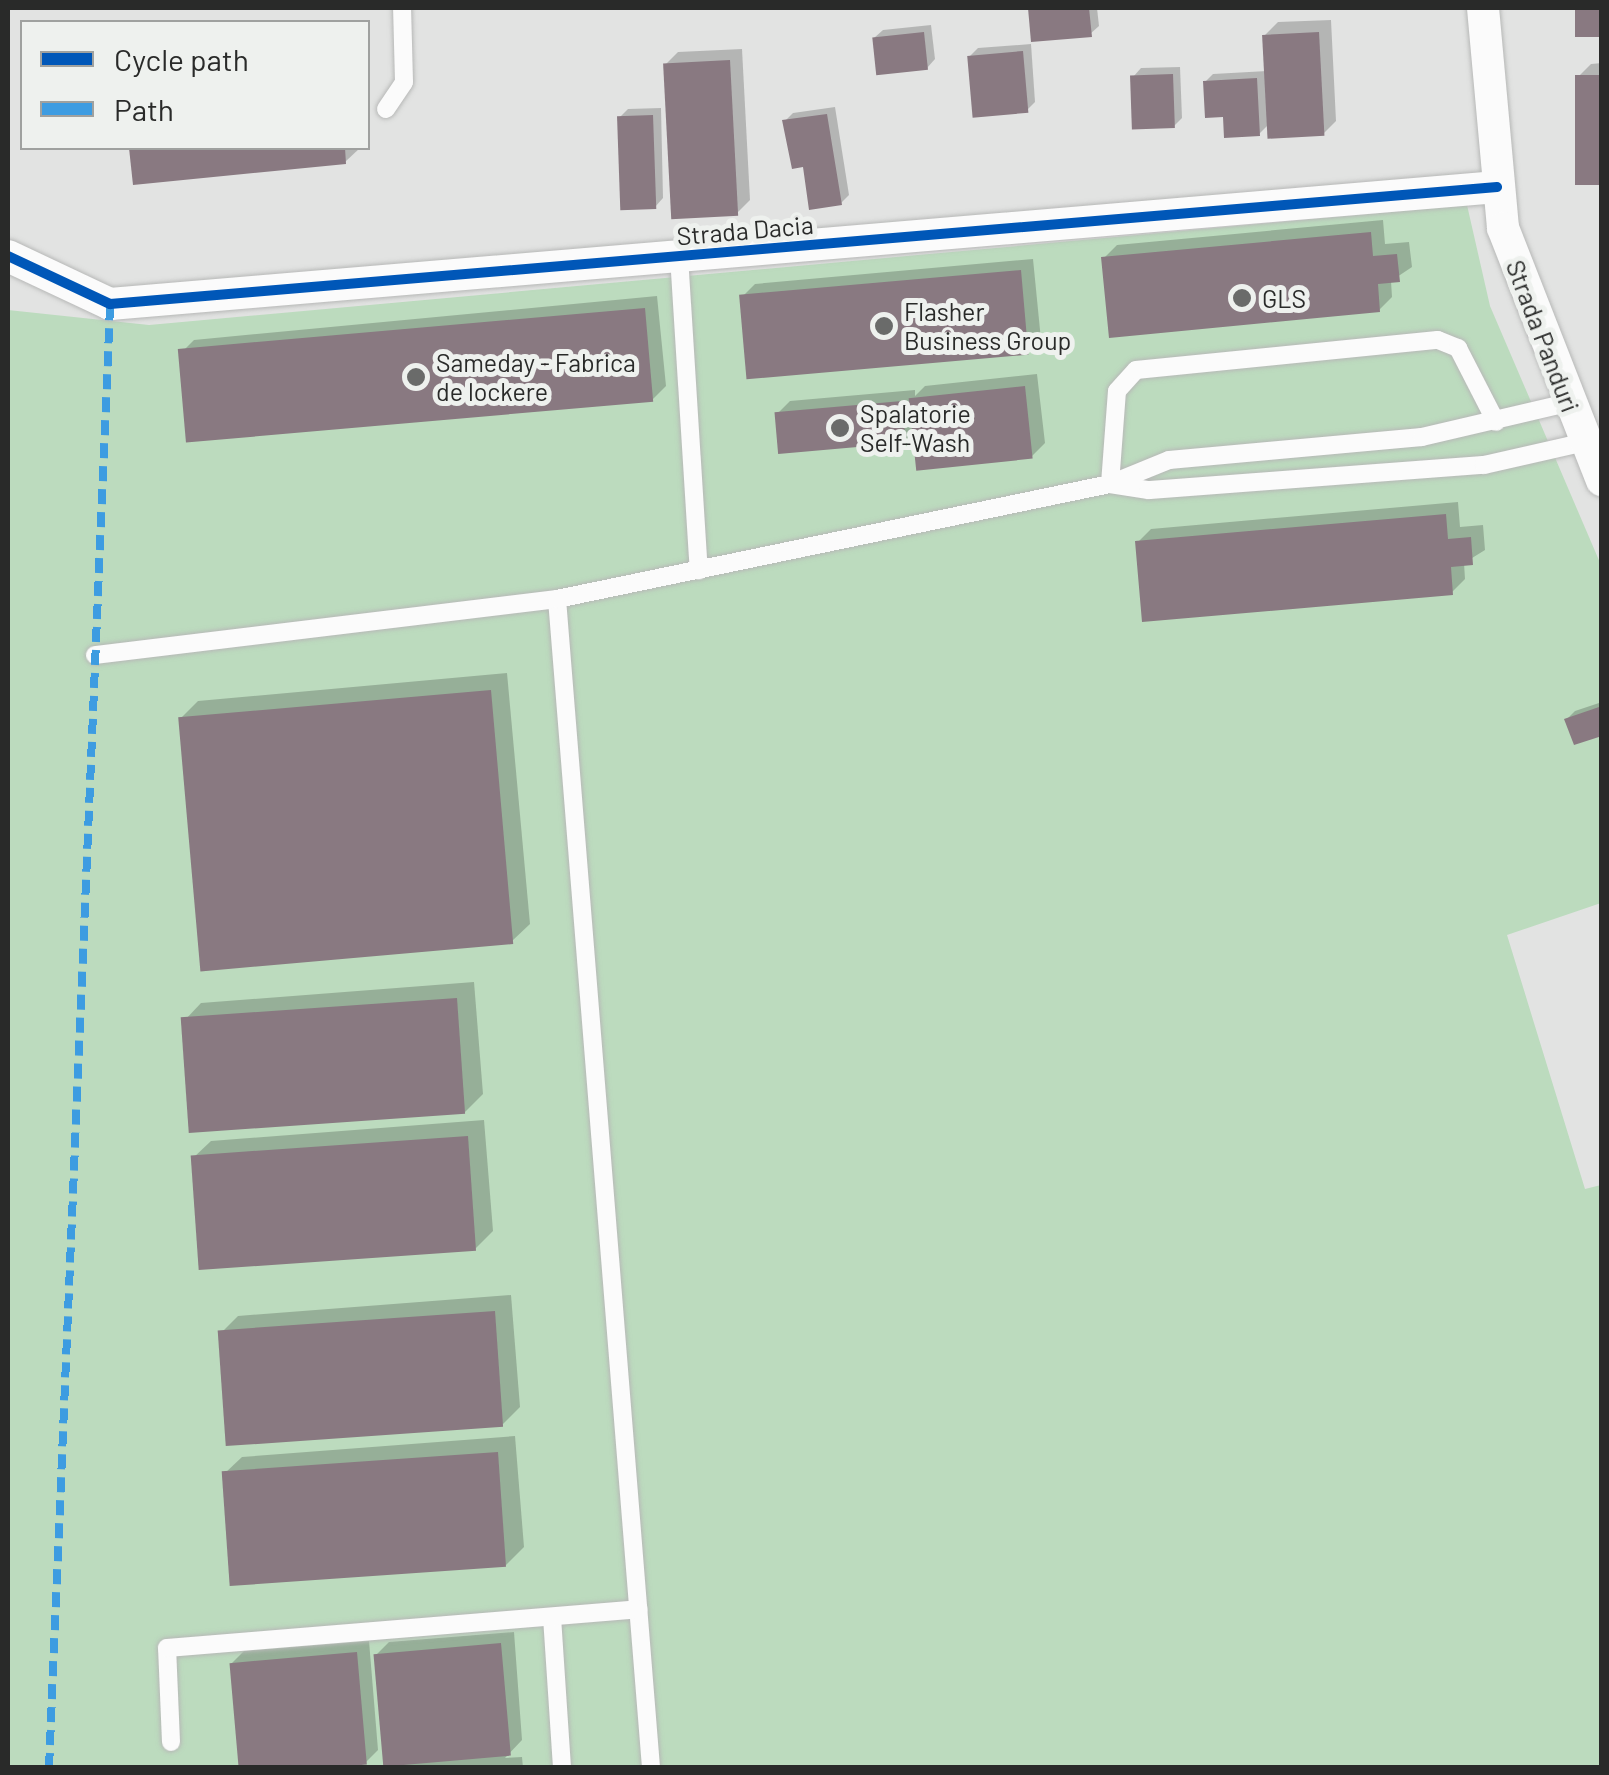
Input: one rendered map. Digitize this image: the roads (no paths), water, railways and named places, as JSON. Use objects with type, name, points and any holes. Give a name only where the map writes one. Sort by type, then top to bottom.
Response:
[{"type":"street","name":"Strada Panduri","points":[[1483,8],[1497,187],[1516,274],[1602,480]]},
{"type":"street","name":"Strada Dacia","points":[[8,256],[110,304],[1497,187]]},
{"type":"lane","points":[[386,109],[404,82],[402,8]]},
{"type":"lane","points":[[679,256],[699,570]]},
{"type":"lane","points":[[1110,484],[1117,390],[1136,370],[1438,340],[1458,348],[1496,422]]},
{"type":"lane","points":[[95,655],[557,599],[1110,484],[1169,460],[1422,437],[1568,403]]},
{"type":"lane","points":[[1110,484],[1149,490],[1484,465],[1585,442]]},
{"type":"lane","points":[[557,599],[590,945],[651,1768]]},
{"type":"lane","points":[[171,1742],[168,1648],[638,1610]]},
{"type":"lane","points":[[552,1616],[562,1768]]},
{"type":"place","name":"GLS","points":[[1242,298]]},
{"type":"place","name":"Flasher Business Group","points":[[884,326]]},
{"type":"place","name":"Sameday - Fabrica de lockere","points":[[416,377]]},
{"type":"place","name":"Spalatorie Self-Wash","points":[[840,428]]}]
